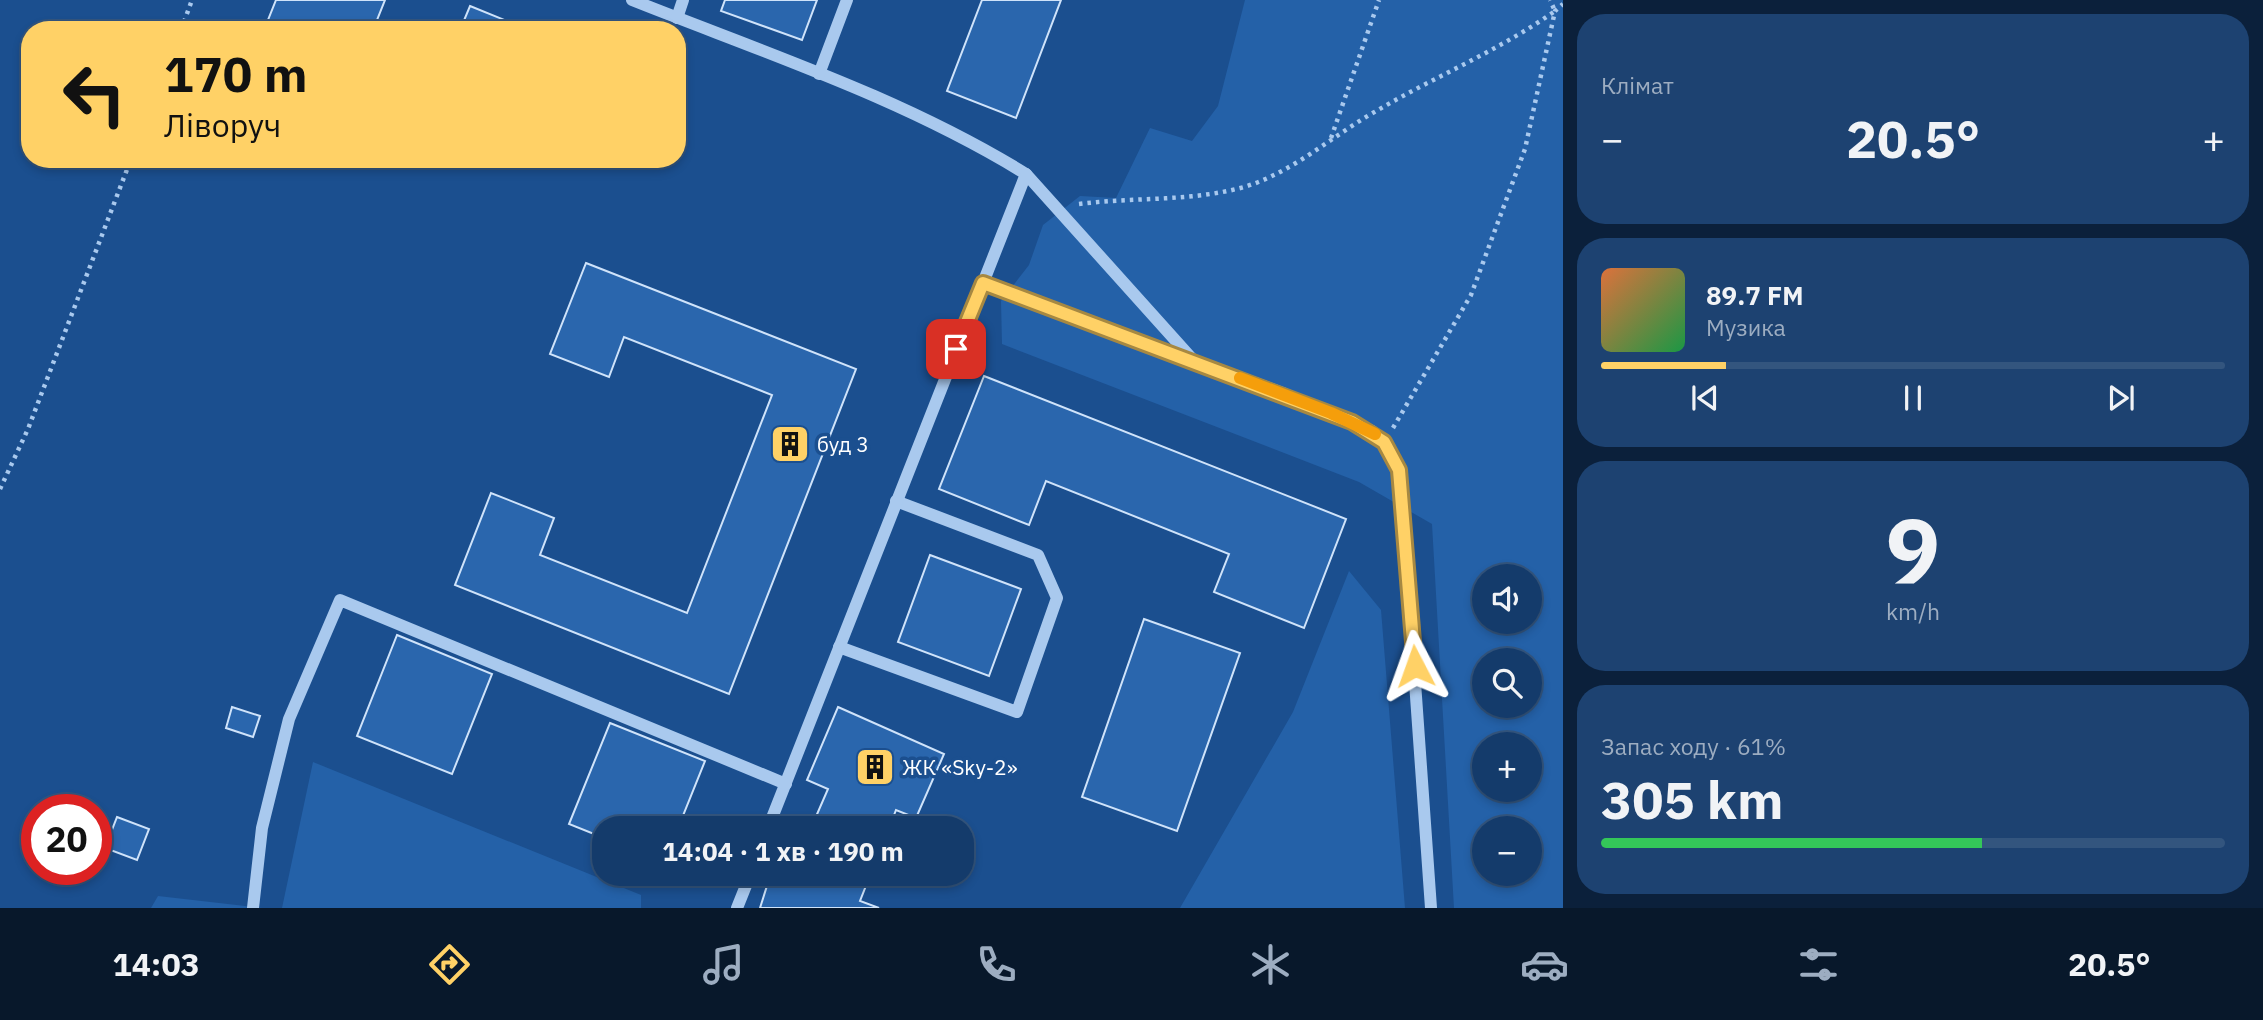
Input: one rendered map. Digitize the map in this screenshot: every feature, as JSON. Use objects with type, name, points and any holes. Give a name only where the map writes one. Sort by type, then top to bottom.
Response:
[{"type":"lane","points":[[632,0],[685,21]]},
{"type":"lane","points":[[677,18],[684,0]]},
{"type":"lane","points":[[819,74],[847,0]]},
{"type":"lane","points":[[686,22],[931,121],[979,145],[1026,174],[1196,362]]},
{"type":"lane","points":[[773,816],[1026,174]]},
{"type":"lane","points":[[983,283],[1331,413],[1372,431],[1384,442],[1393,455],[1401,485],[1431,908]]},
{"type":"lane","points":[[839,647],[1017,712],[1057,598],[1038,555],[896,502]]},
{"type":"lane","points":[[253,908],[262,828],[289,719],[340,600],[786,784]]},
{"type":"lane","points":[[737,908],[746,886]]},
{"type":"path","points":[[184,21],[192,0]]},
{"type":"path","points":[[1331,140],[1379,0]]},
{"type":"path","points":[[1384,442],[1420,387],[1471,295],[1525,149],[1555,11],[1550,0]]},
{"type":"path","points":[[1057,207],[1182,197],[1240,188],[1282,172],[1439,75],[1530,29],[1563,4]]},
{"type":"path","points":[[0,489],[28,429],[128,168]]},
{"type":"shaded area","points":[[1245,0],[1563,0],[1563,908],[1454,908],[1432,524],[1359,482],[1002,344],[1001,301],[1029,265],[1043,225],[1080,196],[1116,198],[1150,128],[1192,141],[1218,106]]},
{"type":"shaded area","points":[[1349,571],[1381,610],[1405,908],[1180,908],[1293,712]]},
{"type":"shaded area","points":[[313,762],[592,875],[592,886],[619,886],[641,895],[641,908],[282,908]]},
{"type":"shaded area","points":[[158,896],[262,908],[151,908]]},
{"type":"building","points":[[276,0],[385,0],[377,21],[268,21]]},
{"type":"building","points":[[725,0],[817,0],[802,40],[721,11]]},
{"type":"building","points":[[982,0],[1061,0],[1016,118],[947,91]]},
{"type":"building","points":[[470,6],[507,21],[464,21]]},
{"type":"building","name":"буд 3","points":[[586,263],[856,369],[729,694],[455,585],[491,493],[554,518],[540,555],[687,613],[772,395],[624,337],[609,377],[550,354]]},
{"type":"building","points":[[984,376],[1346,519],[1304,628],[1214,592],[1229,554],[1046,481],[1029,525],[939,489]]},
{"type":"building","points":[[930,555],[1021,589],[989,676],[898,642]]},
{"type":"building","points":[[1144,619],[1240,653],[1177,831],[1082,797]]},
{"type":"building","points":[[397,635],[492,674],[452,774],[357,736]]},
{"type":"building","points":[[232,707],[260,716],[253,737],[226,728]]},
{"type":"building","name":"ЖК «Sky-2»","points":[[838,707],[944,754],[917,816],[896,810],[894,816],[816,816],[828,789],[807,780]]},
{"type":"building","points":[[610,723],[705,761],[683,816],[592,816],[592,833],[569,824]]},
{"type":"building","points":[[117,817],[149,829],[137,860],[112,851],[112,830]]},
{"type":"building","points":[[767,886],[866,886],[860,901],[879,908],[760,908]]},
{"type":"slow traffic","points":[[1240,378],[1331,413],[1375,434]]},
{"type":"place","name":"буд 3","points":[[790,444]]},
{"type":"place","name":"ЖК «Sky-2»","points":[[875,767]]},
{"type":"route","points":[[956,349],[983,283],[1285,394],[1372,431],[1393,455],[1399,470],[1415,666]]}]
